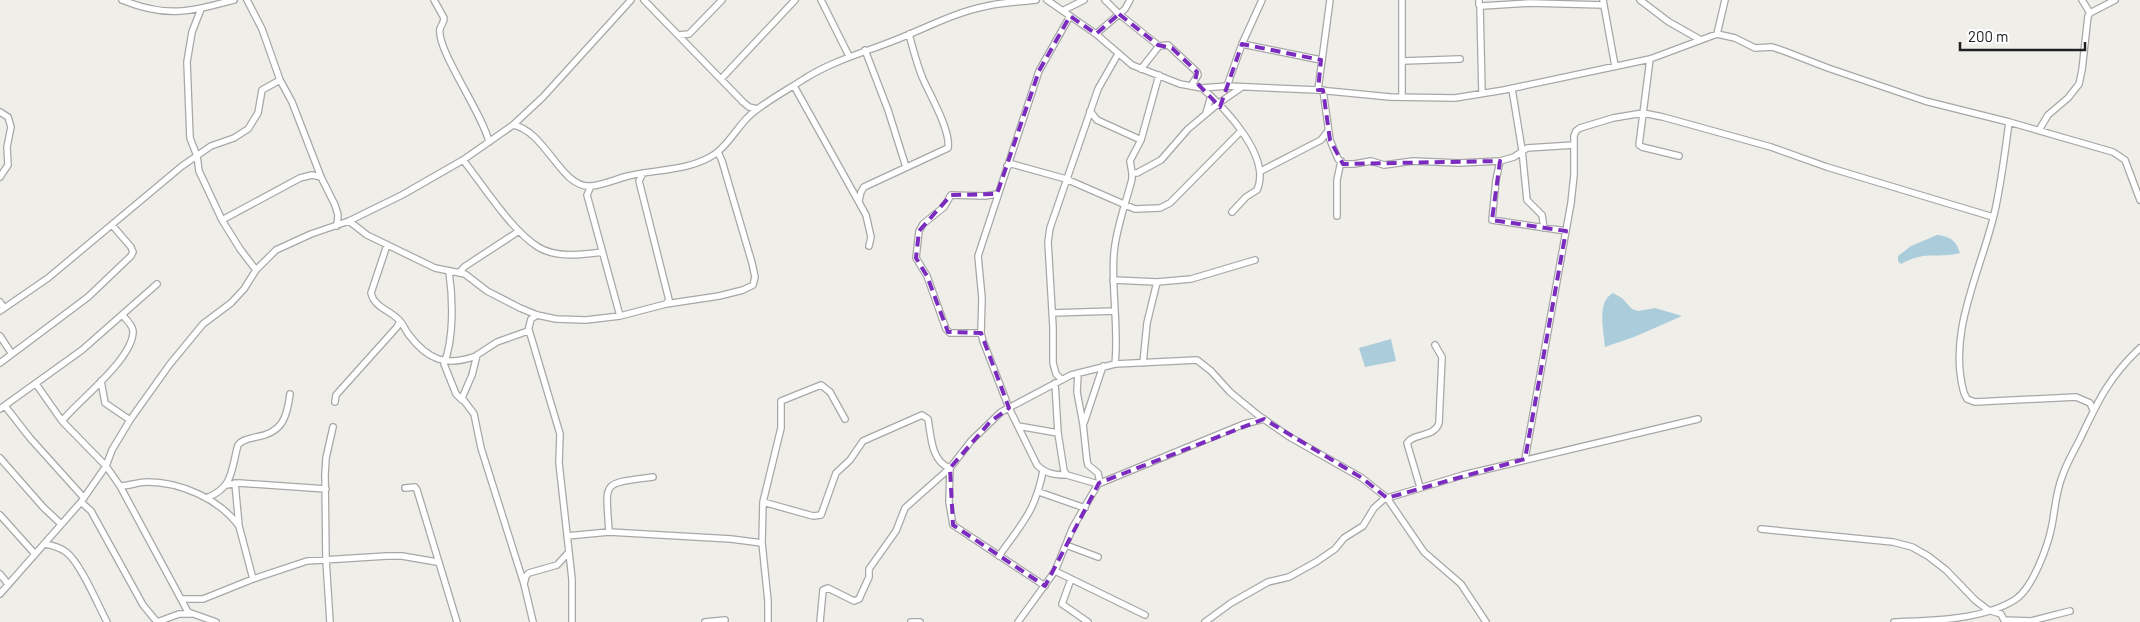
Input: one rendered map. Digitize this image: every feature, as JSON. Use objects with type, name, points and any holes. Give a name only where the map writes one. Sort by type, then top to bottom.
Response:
[{"type":"street","points":[[122,0],[153,10],[172,13],[201,9],[234,0]]},
{"type":"street","points":[[247,0],[262,30],[280,80],[292,102],[321,177],[337,211],[337,226]]},
{"type":"street","points":[[434,0],[444,18],[440,32],[445,52],[484,124],[489,142]]},
{"type":"street","points":[[0,594],[82,500],[106,466],[112,450],[130,420],[170,364],[202,324],[231,303],[256,270],[276,250],[311,234],[349,222],[402,195],[463,160],[514,126],[631,0]]},
{"type":"street","points":[[644,0],[749,107],[757,109]]},
{"type":"street","points":[[679,35],[690,34],[722,0]]},
{"type":"street","points":[[721,79],[796,0]]},
{"type":"street","points":[[821,0],[849,56]]},
{"type":"street","points":[[514,126],[529,130],[575,182],[591,186],[643,173],[698,163],[718,152],[757,109],[825,67],[986,3],[1036,0]]},
{"type":"street","points":[[1049,0],[1096,34],[1118,54],[1141,69],[1180,84],[1202,88],[1227,86],[1321,90],[1402,97],[1455,98],[1512,89],[1650,59],[1672,52],[1698,39],[1716,34],[1735,38],[1755,48],[1772,47],[1925,101],[2009,122],[2114,152],[2125,160],[2140,200]]},
{"type":"street","points":[[1064,10],[1084,0]]},
{"type":"street","points":[[1096,34],[1119,14],[1130,0]]},
{"type":"street","points":[[1227,86],[1242,44],[1262,0]]},
{"type":"street","points":[[1330,0],[1321,60],[1321,90],[1328,131],[1334,151],[1343,164],[1371,161],[1384,165],[1413,161],[1458,163],[1500,161],[1514,157],[1527,148],[1574,145]]},
{"type":"street","points":[[1402,0],[1402,97]]},
{"type":"street","points":[[1640,0],[1669,22],[1698,39]]},
{"type":"street","points":[[1716,34],[1725,0]]},
{"type":"street","points":[[2082,0],[2090,13]]},
{"type":"street","points":[[2038,130],[2048,115],[2068,98],[2079,84],[2088,16],[2090,13],[2115,0]]},
{"type":"street","points":[[1107,1],[1119,14],[1159,46],[1168,46],[1197,72],[1198,75],[1191,86]]},
{"type":"street","points":[[1482,94],[1480,3],[1603,3],[1615,66]]},
{"type":"street","points":[[201,9],[192,32],[187,62],[189,132],[201,175],[222,220],[256,270]]},
{"type":"street","points":[[998,556],[1028,518],[1039,492],[1042,471],[1031,454],[1009,408],[981,333],[982,298],[978,256],[1039,71],[1070,16]]},
{"type":"street","points":[[859,202],[864,187],[946,151],[949,145],[936,105],[923,79],[909,34]]},
{"type":"street","points":[[1242,44],[1321,60]]},
{"type":"street","points":[[1141,69],[1159,46]]},
{"type":"street","points":[[865,50],[888,110],[906,168]]},
{"type":"street","points":[[1067,475],[1064,471],[1058,433],[1054,385],[1056,374],[1053,363],[1048,242],[1050,228],[1066,179],[1098,89],[1118,54]]},
{"type":"street","points":[[1403,61],[1460,59]]},
{"type":"street","points":[[1650,59],[1640,146],[1679,156]]},
{"type":"street","points":[[1115,364],[1113,280],[1115,241],[1126,205],[1132,172],[1130,161],[1141,140],[1159,75]]},
{"type":"street","points":[[0,302],[2,310],[48,278],[158,184],[211,146],[234,138],[248,129],[258,113],[262,90],[280,80]]},
{"type":"street","points":[[794,86],[866,214],[870,233],[869,246]]},
{"type":"street","points":[[1132,172],[1146,168],[1161,160],[1188,129],[1206,113],[1242,87]]},
{"type":"street","points":[[1202,88],[1219,103],[1241,131],[1253,151],[1261,171],[1256,190],[1246,197],[1232,212]]},
{"type":"street","points":[[1512,89],[1522,150],[1527,200],[1542,215],[1544,228]]},
{"type":"street","points":[[1206,113],[1210,96]]},
{"type":"street","points":[[749,107],[750,116]]},
{"type":"street","points":[[1090,111],[1097,120],[1141,140]]},
{"type":"street","points":[[0,112],[8,117],[12,127],[8,147],[8,165],[0,177]]},
{"type":"street","points":[[1525,459],[1566,231],[1574,175],[1576,131],[1580,128],[1613,118],[1643,113],[1771,147],[1827,167],[1993,217]]},
{"type":"street","points":[[2009,122],[1993,217],[1968,295],[1960,348],[1964,393],[1967,399],[1974,402],[2076,397],[2090,403],[2093,410]]},
{"type":"street","points":[[1007,166],[1012,164],[1066,179],[1126,205],[1152,210],[1170,203],[1241,131]]},
{"type":"street","points":[[1261,171],[1321,140],[1328,131]]},
{"type":"street","points":[[349,222],[367,235],[442,271],[460,272],[502,300],[537,315],[572,320],[620,316],[666,304],[719,296],[743,290],[753,285],[755,281],[752,263],[718,152]]},
{"type":"street","points":[[463,160],[519,231],[538,247],[551,252],[576,255],[602,252]]},
{"type":"street","points":[[1337,216],[1337,180],[1341,161]]},
{"type":"street","points":[[1500,161],[1492,220],[1566,231]]},
{"type":"street","points":[[643,173],[639,181],[669,300],[666,304]]},
{"type":"street","points":[[222,220],[300,178],[312,175],[321,177]]},
{"type":"street","points":[[591,186],[587,195],[620,316]]},
{"type":"street","points":[[981,333],[950,333],[946,329],[928,276],[916,258],[917,239],[923,224],[944,207],[951,195],[985,196],[997,194]]},
{"type":"street","points":[[0,363],[88,297],[131,256],[133,252],[131,247],[112,225]]},
{"type":"street","points":[[460,272],[495,244],[519,231]]},
{"type":"street","points":[[387,245],[371,295],[377,305],[400,321],[427,354],[445,361],[465,360],[476,356],[497,342],[529,330]]},
{"type":"street","points":[[1113,280],[1156,282],[1191,279],[1255,260]]},
{"type":"street","points":[[448,272],[451,285],[451,339],[450,352],[445,361],[446,368],[456,394],[474,414],[479,443],[524,584],[533,622]]},
{"type":"street","points":[[1142,363],[1147,323],[1156,282]]},
{"type":"street","points":[[157,284],[82,350],[2,408],[30,438],[90,511],[143,605],[157,622],[179,614],[191,614],[216,622]]},
{"type":"street","points":[[1052,313],[1115,311]]},
{"type":"street","points":[[62,421],[121,359],[131,338],[132,328],[122,315]]},
{"type":"street","points":[[537,315],[531,319],[529,330],[560,434],[559,463],[572,579],[572,622]]},
{"type":"street","points":[[335,402],[336,395],[368,362],[398,327],[400,321]]},
{"type":"street","points":[[0,336],[12,354]]},
{"type":"street","points":[[1420,487],[1407,444],[1411,439],[1432,433],[1437,429],[1439,423],[1442,356],[1435,344]]},
{"type":"street","points":[[1894,622],[1950,619],[1988,610],[2005,605],[2017,598],[2031,584],[2052,528],[2062,476],[2102,392],[2113,376],[2140,348]]},
{"type":"street","points":[[462,400],[472,375],[476,356]]},
{"type":"street","points":[[820,622],[823,590],[828,588],[854,601],[859,599],[870,577],[869,569],[896,532],[905,508],[950,468],[990,422],[1009,408],[1062,380],[1103,366],[1197,360],[1211,371],[1240,401],[1264,419],[1288,436],[1362,478],[1387,498],[1424,552],[1461,584],[1486,622]]},
{"type":"street","points":[[1083,424],[1103,366]]},
{"type":"street","points":[[1018,622],[1055,570],[1073,527],[1099,484],[1098,472],[1088,465],[1087,461],[1077,392],[1078,373]]},
{"type":"street","points":[[1056,374],[1062,380]]},
{"type":"street","points":[[101,381],[105,403],[130,420]]},
{"type":"street","points":[[36,384],[62,421],[106,466],[120,486],[191,614]]},
{"type":"street","points":[[768,622],[762,543],[763,502],[781,428],[781,403],[783,399],[821,385],[830,392],[846,419]]},
{"type":"street","points":[[206,498],[219,493],[226,485],[238,445],[245,439],[267,435],[280,425],[287,413],[290,394]]},
{"type":"street","points":[[763,502],[813,516],[821,516],[836,472],[850,460],[863,440],[922,415],[928,419],[936,457],[943,466],[950,468]]},
{"type":"street","points":[[1042,471],[1067,475],[1099,484],[1244,424],[1264,419]]},
{"type":"street","points":[[1205,622],[1231,603],[1268,582],[1289,577],[1316,562],[1334,549],[1344,538],[1363,526],[1374,508],[1387,498],[1420,487],[1525,459],[1698,420]]},
{"type":"street","points":[[1018,426],[1058,433]]},
{"type":"street","points":[[330,622],[326,560],[326,458],[333,427]]},
{"type":"street","points":[[0,458],[43,507],[61,524]]},
{"type":"street","points":[[950,468],[949,502],[953,525],[1045,586]]},
{"type":"street","points":[[609,532],[607,492],[611,485],[615,482],[653,477]]},
{"type":"street","points":[[120,486],[150,482],[189,490],[226,510],[239,526]]},
{"type":"street","points":[[226,485],[235,483],[326,489]]},
{"type":"street","points":[[235,483],[239,526],[253,579]]},
{"type":"street","points":[[405,488],[410,486],[417,490],[437,562],[457,622]]},
{"type":"street","points":[[1039,492],[1086,508]]},
{"type":"street","points":[[0,515],[35,554]]},
{"type":"street","points":[[1761,529],[1893,542],[1912,546],[1946,570],[1975,600],[1988,610],[1996,612],[2005,621],[2031,621],[2070,611]]},
{"type":"street","points":[[567,536],[609,532],[762,543]]},
{"type":"street","points":[[44,544],[56,546],[67,552],[75,562],[107,622]]},
{"type":"street","points":[[1066,545],[1098,557]]},
{"type":"street","points":[[524,584],[529,573],[557,565],[568,553]]},
{"type":"street","points":[[182,600],[204,600],[253,579],[307,561],[402,556],[437,562]]},
{"type":"street","points":[[1055,570],[1145,615]]},
{"type":"street","points":[[0,574],[8,584]]},
{"type":"street","points":[[1071,579],[1062,604],[1088,622]]},
{"type":"street","points":[[179,614],[186,607]]},
{"type":"street","points":[[705,622],[725,620]]},
{"type":"street","points":[[910,622],[920,622]]},
{"type":"highlighted area","points":[[1119,14],[1158,45],[1172,48],[1197,72],[1195,81],[1220,107],[1242,44],[1321,60],[1318,90],[1323,90],[1330,140],[1343,164],[1500,161],[1492,220],[1566,231],[1525,459],[1387,498],[1362,478],[1264,419],[1099,483],[1045,586],[953,525],[950,468],[990,422],[1009,408],[981,333],[948,332],[927,276],[916,258],[919,231],[951,195],[997,194],[1039,71],[1070,16],[1096,34]]},
{"type":"water","points":[[1937,235],[1945,236],[1952,240],[1960,253],[1918,257],[1901,264],[1898,261],[1898,256],[1911,246]]},
{"type":"water","points":[[1613,293],[1622,298],[1632,309],[1638,311],[1655,308],[1682,316],[1634,337],[1605,347],[1602,317],[1604,303]]},
{"type":"water","points":[[1391,339],[1396,361],[1365,367],[1359,348]]}]
